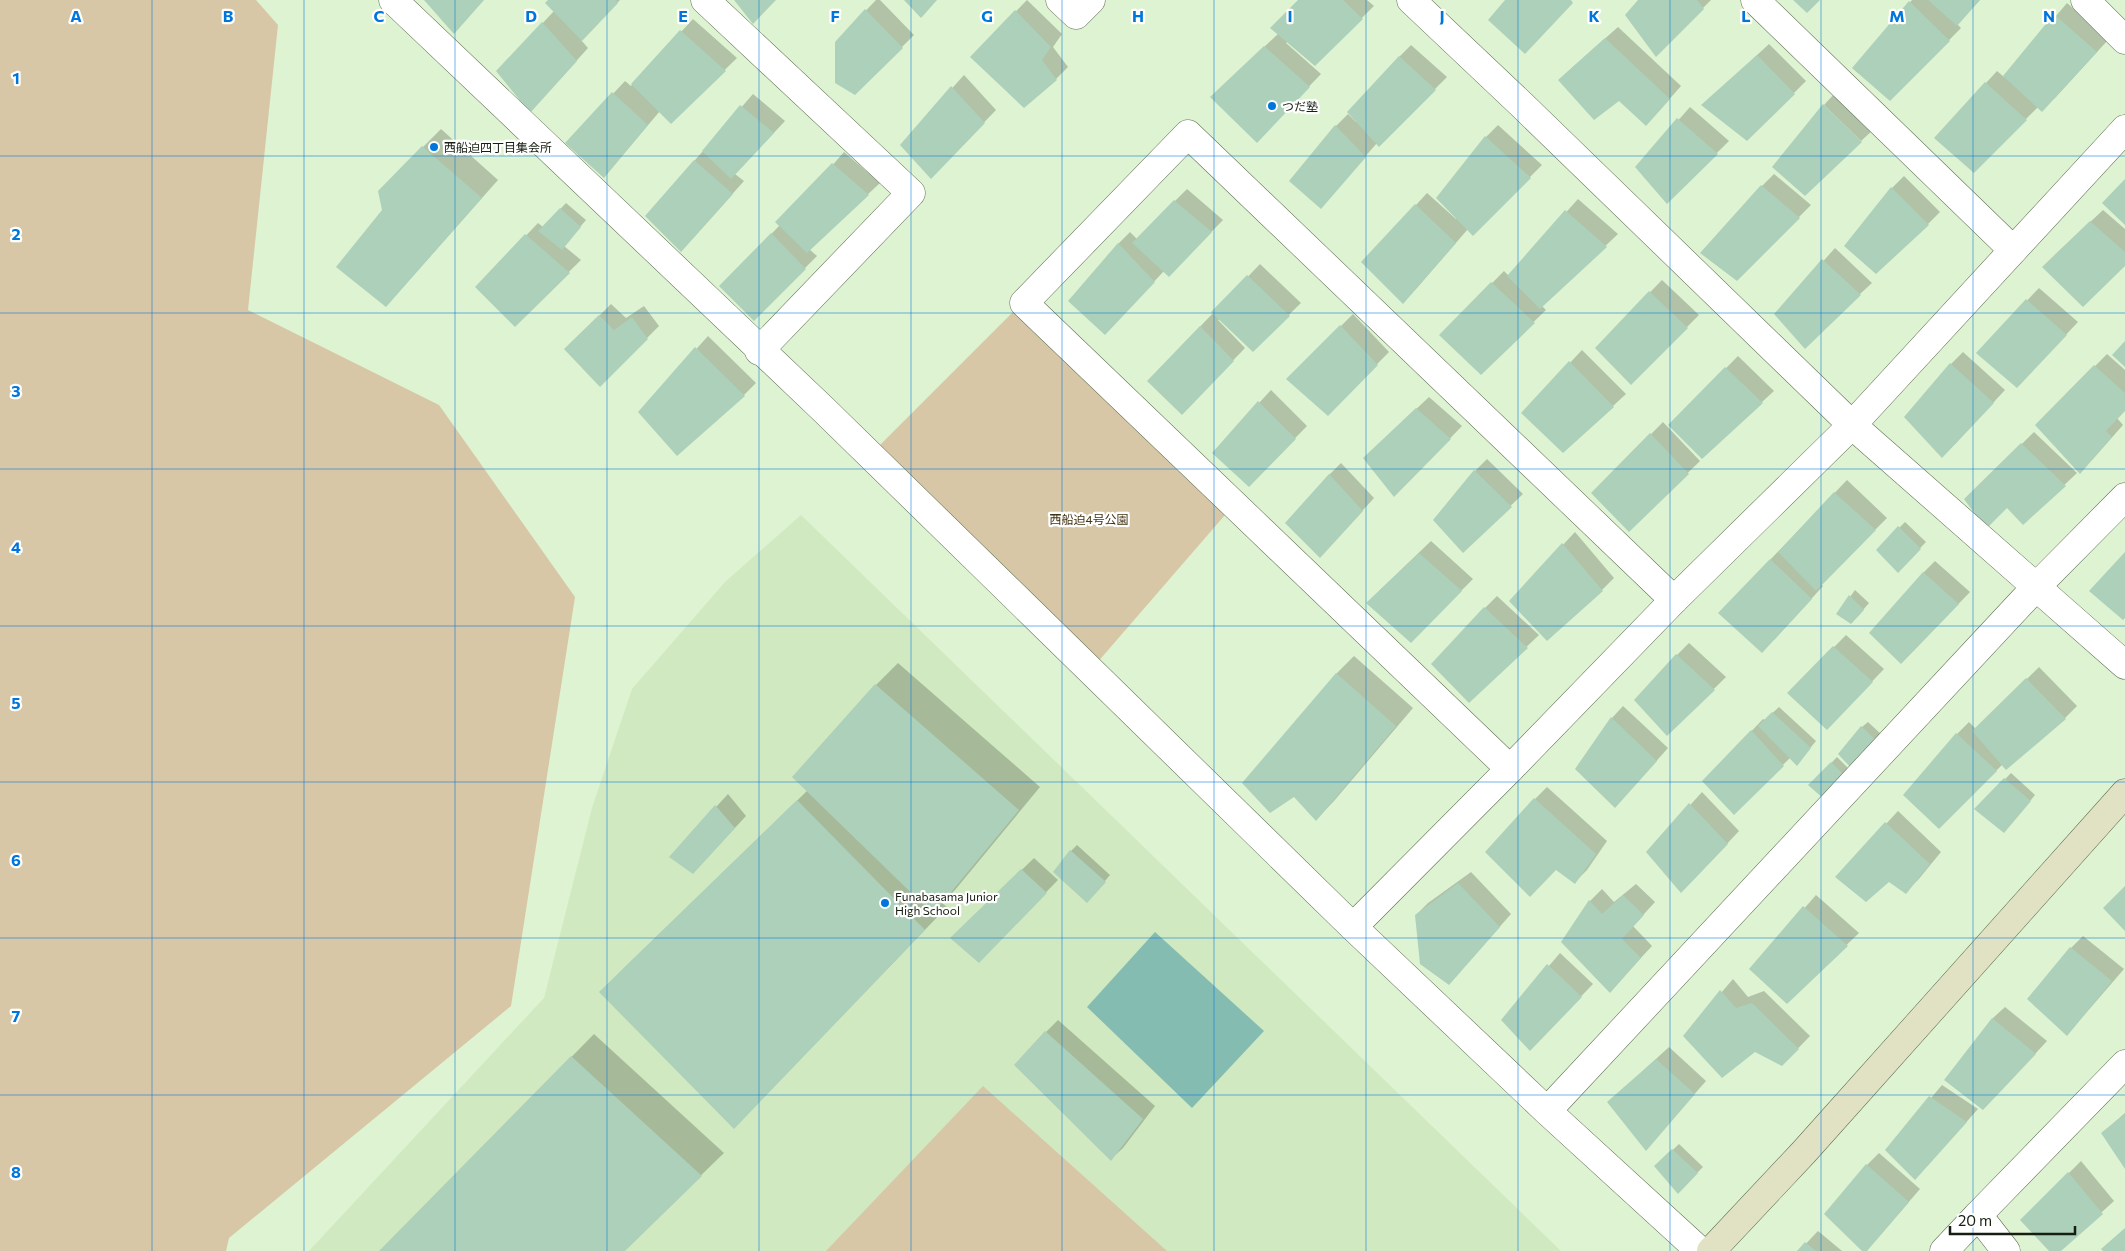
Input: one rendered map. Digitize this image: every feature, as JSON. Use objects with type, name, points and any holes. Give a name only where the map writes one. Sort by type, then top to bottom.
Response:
[{"type":"street","points":[[393,0],[824,410],[1352,927],[1547,1111],[1700,1251]]},
{"type":"street","points":[[705,0],[911,193],[760,351]]},
{"type":"street","points":[[1060,0],[1076,15],[1091,0]]},
{"type":"street","points":[[1411,0],[1852,425],[2125,666]]},
{"type":"street","points":[[1755,0],[2014,250]]},
{"type":"street","points":[[2085,0],[2125,40]]},
{"type":"street","points":[[1352,927],[1510,769],[1674,600],[1852,425],[2125,129]]},
{"type":"street","points":[[1510,769],[1024,302],[1188,134],[1674,600]]},
{"type":"street","points":[[1547,1111],[2035,588],[2125,497]]},
{"type":"street","points":[[1711,1251],[1804,1152],[2125,793]]},
{"type":"street","points":[[1944,1251],[2125,1064]]},
{"type":"street","points":[[1978,1215],[2006,1251]]},
{"type":"shaded area","name":"Funabasama Junior High School","points":[[801,515],[1561,1251],[309,1251],[544,998],[592,808],[632,689],[725,582]]},
{"type":"green space","points":[[0,0],[256,0],[278,25],[248,310],[439,405],[575,597],[511,1006],[229,1238],[226,1251],[0,1251]]},
{"type":"green space","name":"西船迫4号公園","points":[[1015,310],[1225,515],[1096,664],[877,448]]},
{"type":"green space","points":[[983,1086],[1167,1251],[826,1251]]},
{"type":"water","points":[[1155,932],[1264,1031],[1192,1108],[1087,1007]]},
{"type":"building","points":[[424,0],[484,0],[454,34]]},
{"type":"building","points":[[548,0],[616,0],[618,3],[582,41],[545,3]]},
{"type":"building","points":[[734,0],[776,0],[753,24]]},
{"type":"building","points":[[904,0],[937,0],[921,18]]},
{"type":"building","points":[[1298,0],[1343,0],[1363,19],[1315,66],[1270,28]]},
{"type":"building","points":[[1505,0],[1571,0],[1573,3],[1525,54],[1488,20]]},
{"type":"building","points":[[1638,0],[1697,0],[1704,9],[1656,57],[1625,15]]},
{"type":"building","points":[[1793,0],[1820,0],[1807,13]]},
{"type":"building","points":[[1928,0],[1980,0],[1957,26]]},
{"type":"building","points":[[1909,1],[1950,41],[1890,101],[1852,68]]},
{"type":"building","points":[[865,9],[903,48],[855,95],[835,83],[835,42]]},
{"type":"building","points":[[1015,10],[1051,47],[1042,60],[1057,80],[1024,108],[970,57]]},
{"type":"building","points":[[2054,14],[2097,52],[2042,112],[2003,76]]},
{"type":"building","points":[[542,22],[577,61],[530,113],[496,71]]},
{"type":"building","points":[[680,30],[726,71],[671,124],[631,84]]},
{"type":"building","points":[[1605,38],[1670,99],[1646,126],[1619,101],[1594,120],[1558,80]]},
{"type":"building","points":[[1264,46],[1310,87],[1257,143],[1210,97]]},
{"type":"building","points":[[1757,55],[1795,94],[1747,141],[1701,105]]},
{"type":"building","points":[[1399,56],[1436,90],[1379,147],[1347,112]]},
{"type":"building","points":[[1985,82],[2027,120],[1974,173],[1934,138]]},
{"type":"building","points":[[951,86],[985,123],[931,179],[900,145]]},
{"type":"building","points":[[612,92],[648,125],[604,178],[565,143]]},
{"type":"building","points":[[1823,104],[1862,142],[1805,196],[1772,167]]},
{"type":"building","points":[[740,105],[774,133],[731,179],[702,151]]},
{"type":"building","points":[[1677,118],[1718,154],[1667,204],[1635,167]]},
{"type":"building","points":[[1335,125],[1366,157],[1321,209],[1289,181]]},
{"type":"building","points":[[1485,136],[1531,178],[1473,236],[1436,198]]},
{"type":"building","points":[[422,146],[482,198],[386,307],[336,267],[382,210],[378,191]]},
{"type":"building","points":[[694,160],[733,194],[681,252],[645,216]]},
{"type":"building","points":[[832,163],[869,195],[807,253],[775,222]]},
{"type":"building","points":[[2125,179],[2125,225],[2102,203]]},
{"type":"building","points":[[1761,185],[1800,218],[1737,281],[1700,253]]},
{"type":"building","points":[[1891,187],[1929,225],[1876,274],[1844,246]]},
{"type":"building","points":[[1174,200],[1212,232],[1169,277],[1132,243]]},
{"type":"building","points":[[1415,204],[1456,243],[1403,304],[1361,262]]},
{"type":"building","points":[[560,208],[581,227],[562,250],[538,231]]},
{"type":"building","points":[[1565,210],[1607,247],[1540,309],[1507,276]]},
{"type":"building","points":[[2090,221],[2125,252],[2125,266],[2083,307],[2042,267]]},
{"type":"building","points":[[771,233],[806,269],[754,321],[719,286]]},
{"type":"building","points":[[525,234],[570,273],[515,327],[475,287]]},
{"type":"building","points":[[1118,243],[1155,282],[1105,335],[1068,301]]},
{"type":"building","points":[[1822,259],[1861,295],[1805,349],[1774,314]]},
{"type":"building","points":[[1247,275],[1290,316],[1253,352],[1211,312]]},
{"type":"building","points":[[1491,282],[1535,323],[1481,375],[1439,335]]},
{"type":"building","points":[[1649,291],[1688,328],[1631,385],[1595,348]]},
{"type":"building","points":[[2026,299],[2067,335],[2017,388],[1976,353]]},
{"type":"building","points":[[599,315],[614,330],[632,317],[648,339],[600,387],[564,349]]},
{"type":"building","points":[[1340,325],[1378,365],[1328,416],[1286,379]]},
{"type":"building","points":[[1200,326],[1234,361],[1182,415],[1147,381]]},
{"type":"building","points":[[2125,341],[2125,367],[2112,355]]},
{"type":"building","points":[[695,347],[745,396],[677,456],[638,412]]},
{"type":"building","points":[[1569,361],[1614,407],[1563,453],[1521,413]]},
{"type":"building","points":[[1950,363],[1994,403],[1942,458],[1904,417]]},
{"type":"building","points":[[2094,365],[2125,393],[2125,411],[2106,431],[2112,437],[2080,474],[2035,425]]},
{"type":"building","points":[[1725,367],[1763,403],[1702,459],[1668,425]]},
{"type":"building","points":[[1258,401],[1296,439],[1249,487],[1212,453]]},
{"type":"building","points":[[1416,408],[1451,439],[1394,497],[1363,458]]},
{"type":"building","points":[[1650,433],[1689,474],[1629,532],[1591,493]]},
{"type":"building","points":[[2021,443],[2066,486],[2023,525],[2007,508],[1986,529],[1964,499]]},
{"type":"building","points":[[1474,470],[1512,507],[1463,553],[1433,520]]},
{"type":"building","points":[[1329,474],[1363,511],[1320,558],[1285,523]]},
{"type":"building","points":[[1834,492],[1876,530],[1816,591],[1778,552]]},
{"type":"building","points":[[1898,526],[1921,549],[1898,573],[1876,550]]},
{"type":"building","points":[[1562,543],[1603,591],[1547,641],[1509,601]]},
{"type":"building","points":[[2125,552],[2125,618],[2123,620],[2089,591]]},
{"type":"building","points":[[1419,553],[1462,591],[1411,643],[1366,603]]},
{"type":"building","points":[[1770,559],[1812,599],[1762,653],[1718,613]]},
{"type":"building","points":[[1923,572],[1959,604],[1901,664],[1869,633]]},
{"type":"building","points":[[1849,595],[1864,610],[1851,624],[1836,614]]},
{"type":"building","points":[[1484,607],[1528,648],[1469,703],[1431,664]]},
{"type":"building","points":[[1833,646],[1873,682],[1827,730],[1787,693]]},
{"type":"building","points":[[1676,654],[1715,690],[1667,736],[1634,700]]},
{"type":"building","points":[[1336,673],[1396,726],[1316,821],[1294,797],[1270,813],[1242,783]]},
{"type":"building","points":[[2026,678],[2066,719],[2006,770],[1972,731]]},
{"type":"building","points":[[875,684],[1019,810],[933,914],[792,777]]},
{"type":"building","points":[[1772,712],[1811,748],[1797,766],[1758,726]]},
{"type":"building","points":[[1611,717],[1657,761],[1615,808],[1575,769]]},
{"type":"building","points":[[1861,726],[1878,742],[1854,771],[1838,754]]},
{"type":"building","points":[[1751,730],[1784,766],[1734,815],[1702,781]]},
{"type":"building","points":[[1956,733],[1997,771],[1939,829],[1903,795]]},
{"type":"building","points":[[1831,762],[1846,777],[1824,799],[1808,785]]},
{"type":"building","points":[[2004,778],[2031,801],[2004,833],[1974,809]]},
{"type":"building","points":[[1534,798],[1596,854],[1575,884],[1556,870],[1530,897],[1485,852]]},
{"type":"building","points":[[797,800],[925,930],[734,1129],[599,992]]},
{"type":"building","points":[[1689,803],[1728,844],[1681,893],[1646,852]]},
{"type":"building","points":[[715,805],[735,828],[693,874],[669,857]]},
{"type":"building","points":[[1885,822],[1930,864],[1906,894],[1889,882],[1866,902],[1835,877]]},
{"type":"building","points":[[1070,850],[1106,882],[1087,903],[1053,872]]},
{"type":"building","points":[[1021,869],[1047,893],[979,963],[950,938]]},
{"type":"building","points":[[1458,883],[1500,927],[1449,985],[1420,964],[1415,915]]},
{"type":"building","points":[[2125,886],[2125,931],[2103,908]]},
{"type":"building","points":[[1623,895],[1644,915],[1622,939],[1641,958],[1610,993],[1561,942],[1589,900],[1602,914]]},
{"type":"building","points":[[1803,906],[1848,946],[1787,1004],[1749,969]]},
{"type":"building","points":[[2070,947],[2112,981],[2067,1036],[2027,999]]},
{"type":"building","points":[[1547,964],[1582,997],[1530,1051],[1501,1020]]},
{"type":"building","points":[[1720,990],[1736,1008],[1752,1003],[1799,1049],[1782,1066],[1755,1052],[1722,1078],[1683,1036]]},
{"type":"building","points":[[1992,1018],[2036,1054],[1983,1110],[1944,1080]]},
{"type":"building","points":[[1045,1031],[1143,1119],[1111,1161],[1014,1065]]},
{"type":"building","points":[[571,1056],[702,1176],[625,1251],[379,1251]]},
{"type":"building","points":[[1656,1059],[1695,1094],[1646,1151],[1607,1102]]},
{"type":"building","points":[[1929,1096],[1967,1122],[1915,1180],[1885,1150]]},
{"type":"building","points":[[2125,1114],[2125,1169],[2101,1133]]},
{"type":"building","points":[[1672,1149],[1698,1173],[1678,1194],[1654,1166]]},
{"type":"building","points":[[1866,1164],[1909,1202],[1867,1251],[1862,1251],[1824,1214]]},
{"type":"building","points":[[2068,1172],[2103,1214],[2061,1251],[2049,1251],[2020,1220]]},
{"type":"building","points":[[2125,1228],[2125,1251],[2103,1251],[2101,1249]]},
{"type":"building","points":[[1805,1242],[1816,1251],[1797,1251]]},
{"type":"place","name":"つだ塾","points":[[1272,106]]},
{"type":"place","name":"西船迫四丁目集会所","points":[[434,147]]},
{"type":"place","name":"Funabasama Junior High School","points":[[885,903]]}]
